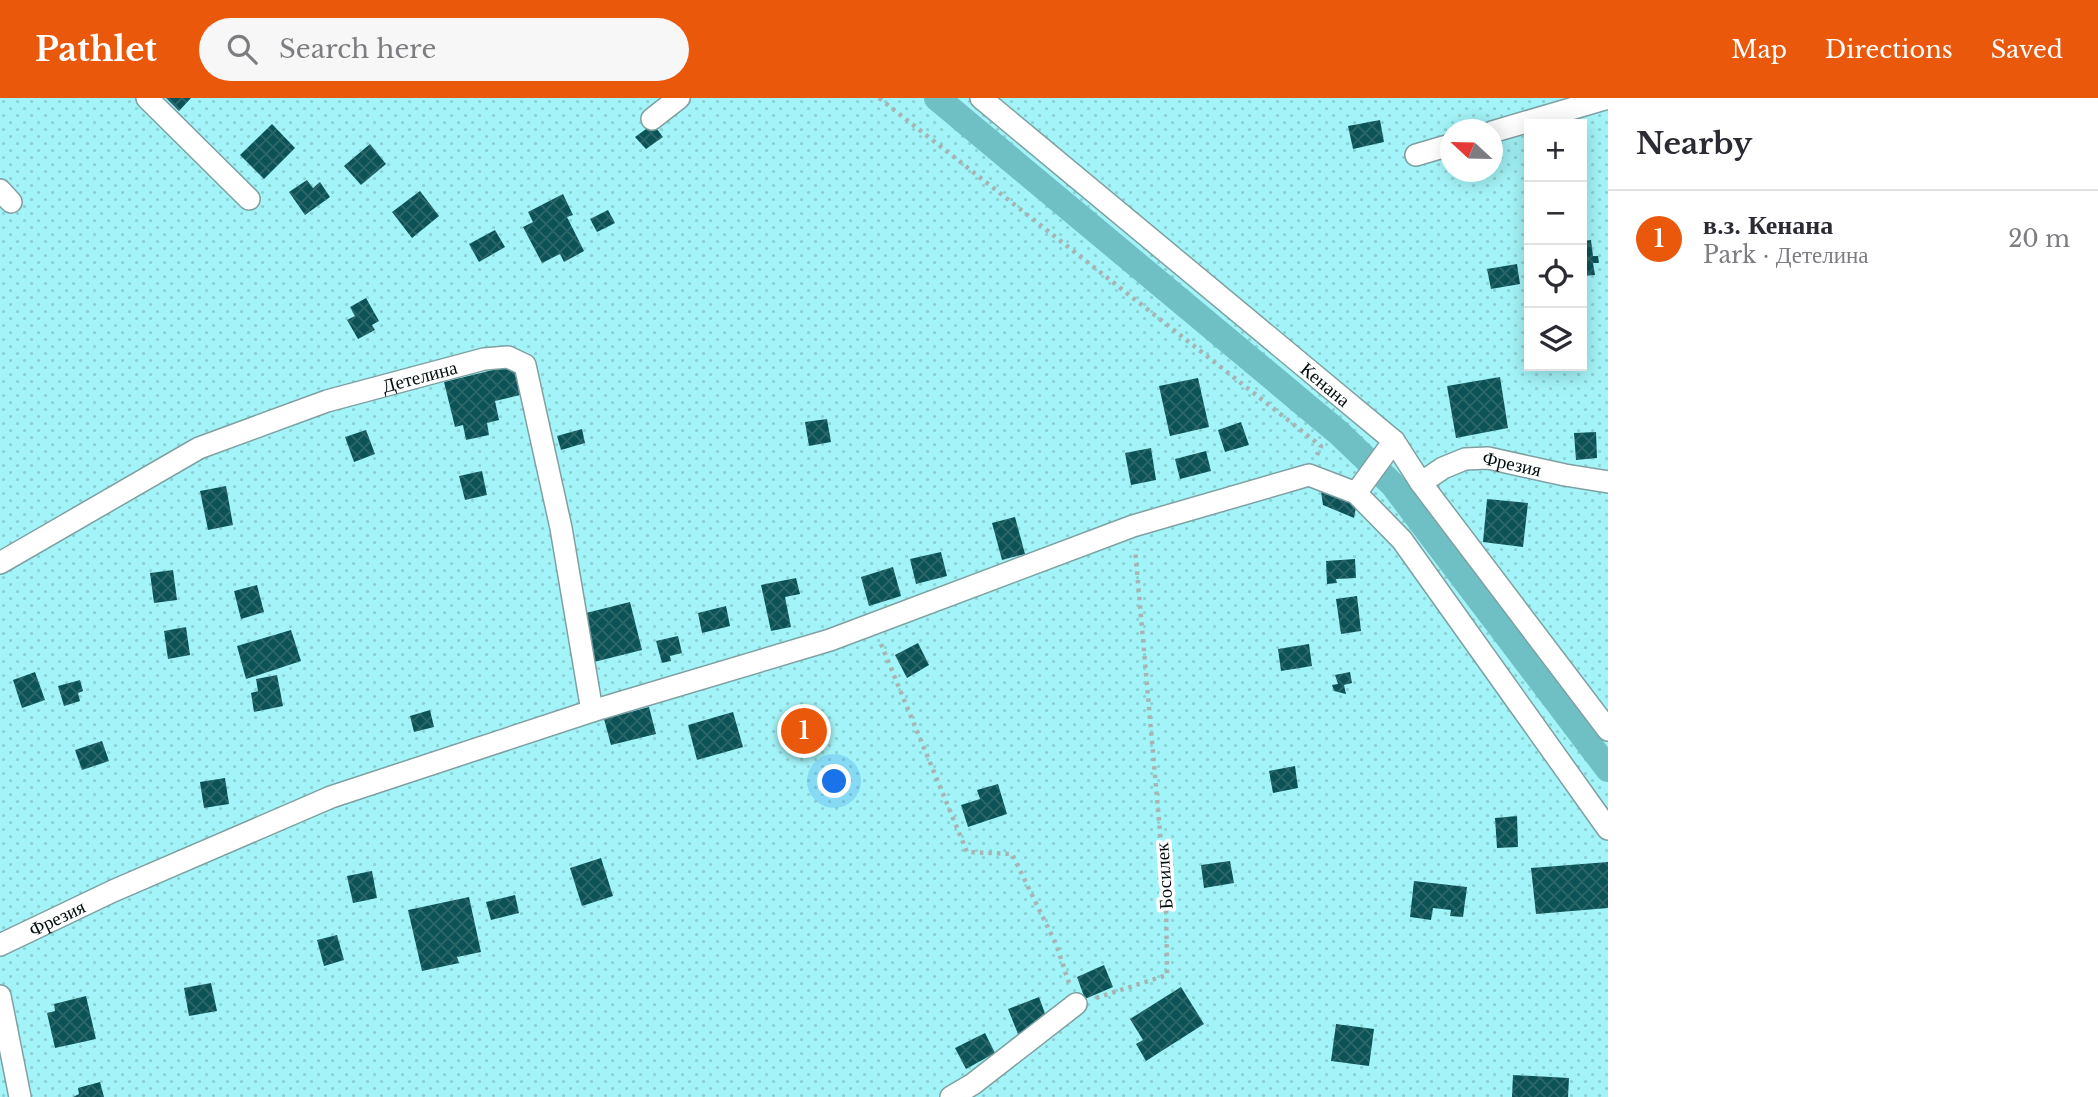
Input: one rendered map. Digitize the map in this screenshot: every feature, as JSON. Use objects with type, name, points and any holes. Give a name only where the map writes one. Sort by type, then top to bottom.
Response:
[{"type":"street","points":[[147,98],[248,199]]},
{"type":"street","points":[[652,119],[679,98]]},
{"type":"street","name":"Кенана","points":[[981,98],[1394,441],[1421,483],[1608,730]]},
{"type":"street","points":[[1503,129],[1608,98]]},
{"type":"street","points":[[1416,155],[1440,148]]},
{"type":"street","name":"Детелина","points":[[0,563],[200,448],[327,401],[484,359],[508,357],[525,365],[561,528],[592,710]]},
{"type":"street","points":[[1356,493],[1394,441]]},
{"type":"street","name":"Фрезия","points":[[1421,483],[1443,468],[1465,459],[1477,458],[1608,482]]},
{"type":"street","points":[[1309,475],[1356,493],[1402,540],[1608,829]]},
{"type":"street","name":"Фрезия","points":[[0,945],[113,891],[331,797],[592,710],[830,640],[1133,526],[1309,475]]},
{"type":"street","points":[[0,996],[20,1097]]},
{"type":"street","points":[[951,1097],[973,1084],[1076,1004]]},
{"type":"path","points":[[879,98],[1321,446],[1309,475]]},
{"type":"path","name":"Босилек","points":[[1076,1004],[1167,975],[1166,900],[1133,526]]},
{"type":"path","points":[[873,624],[967,852],[1012,854],[1056,944],[1076,1004]]},
{"type":"shaded area","points":[[0,98],[1608,98],[1608,1097],[0,1097]]},
{"type":"building","points":[[166,98],[191,98],[179,111]]},
{"type":"building","points":[[1380,120],[1384,142],[1353,149],[1348,126]]},
{"type":"building","points":[[272,124],[295,148],[264,179],[240,155]]},
{"type":"building","points":[[653,124],[663,137],[646,149],[635,137]]},
{"type":"building","points":[[370,144],[386,164],[361,185],[344,166]]},
{"type":"building","points":[[307,180],[313,188],[320,182],[330,197],[305,215],[289,192]]},
{"type":"building","points":[[420,191],[439,216],[412,238],[392,212]]},
{"type":"building","points":[[563,194],[573,215],[567,217],[584,251],[564,262],[560,254],[542,263],[523,227],[533,222],[528,212]]},
{"type":"building","points":[[608,210],[615,223],[597,232],[590,219]]},
{"type":"building","points":[[495,230],[505,247],[479,262],[469,244]]},
{"type":"building","points":[[1587,240],[1591,240],[1593,256],[1598,256],[1599,263],[1593,263],[1595,275],[1587,276]]},
{"type":"building","points":[[1517,264],[1520,284],[1491,289],[1487,269]]},
{"type":"building","points":[[366,298],[379,321],[372,325],[375,330],[358,339],[347,320],[355,316],[350,307]]},
{"type":"building","points":[[513,365],[520,395],[495,401],[499,420],[487,423],[489,435],[466,440],[463,425],[455,427],[444,382]]},
{"type":"building","points":[[1500,377],[1508,428],[1456,438],[1447,386]]},
{"type":"building","points":[[1198,378],[1209,427],[1170,436],[1159,386]]},
{"type":"building","points":[[827,419],[831,442],[809,446],[805,422]]},
{"type":"building","points":[[1241,422],[1249,445],[1225,452],[1218,430]]},
{"type":"building","points":[[582,429],[585,443],[561,450],[557,436]]},
{"type":"building","points":[[366,430],[375,454],[354,462],[345,437]]},
{"type":"building","points":[[1596,432],[1597,458],[1576,460],[1574,433]]},
{"type":"building","points":[[1151,448],[1156,480],[1131,485],[1125,453]]},
{"type":"building","points":[[1206,451],[1211,471],[1180,479],[1175,459]]},
{"type":"building","points":[[482,471],[487,495],[465,500],[459,476]]},
{"type":"building","points":[[1320,485],[1357,501],[1354,518],[1323,505]]},
{"type":"building","points":[[226,486],[233,525],[208,530],[200,491]]},
{"type":"building","points":[[1487,499],[1528,503],[1523,547],[1483,542]]},
{"type":"building","points":[[1015,517],[1025,554],[1002,560],[992,523]]},
{"type":"building","points":[[941,552],[947,576],[916,584],[910,559]]},
{"type":"building","points":[[1355,559],[1356,578],[1336,579],[1337,583],[1327,584],[1326,561]]},
{"type":"building","points":[[893,567],[901,596],[869,606],[861,577]]},
{"type":"building","points":[[173,570],[177,600],[154,603],[150,573]]},
{"type":"building","points":[[796,578],[800,594],[785,597],[791,627],[771,631],[761,585]]},
{"type":"building","points":[[257,585],[264,612],[241,619],[234,591]]},
{"type":"building","points":[[1357,596],[1361,631],[1341,634],[1336,599]]},
{"type":"building","points":[[630,602],[642,650],[594,662],[582,614]]},
{"type":"building","points":[[726,606],[730,626],[702,633],[698,613]]},
{"type":"building","points":[[186,627],[190,655],[168,659],[164,631]]},
{"type":"building","points":[[291,630],[301,661],[246,679],[237,646]]},
{"type":"building","points":[[678,636],[682,653],[670,656],[671,661],[662,663],[656,641]]},
{"type":"building","points":[[918,643],[929,665],[907,678],[895,655]]},
{"type":"building","points":[[1309,644],[1312,666],[1281,671],[1278,649]]},
{"type":"building","points":[[35,672],[45,700],[22,708],[13,680]]},
{"type":"building","points":[[1350,672],[1352,683],[1344,685],[1346,694],[1334,691],[1332,685],[1338,684],[1335,675]]},
{"type":"building","points":[[277,675],[283,706],[254,712],[251,693],[258,691],[256,679]]},
{"type":"building","points":[[80,680],[83,691],[78,693],[80,701],[64,706],[58,686]]},
{"type":"building","points":[[649,707],[656,734],[611,745],[604,719]]},
{"type":"building","points":[[430,710],[434,727],[414,732],[410,716]]},
{"type":"building","points":[[733,712],[743,747],[697,760],[688,725]]},
{"type":"building","points":[[102,741],[109,761],[82,770],[75,750]]},
{"type":"building","points":[[1295,766],[1298,788],[1273,793],[1269,771]]},
{"type":"building","points":[[225,778],[229,804],[204,808],[200,782]]},
{"type":"building","points":[[998,784],[1007,814],[968,827],[961,805],[980,799],[977,790]]},
{"type":"building","points":[[1517,816],[1518,847],[1497,848],[1495,818]]},
{"type":"building","points":[[601,858],[613,896],[582,906],[570,868]]},
{"type":"building","points":[[1230,861],[1234,883],[1204,888],[1201,865]]},
{"type":"building","points":[[1608,862],[1608,908],[1536,914],[1531,868]]},
{"type":"building","points":[[372,871],[377,898],[353,903],[347,876]]},
{"type":"building","points":[[1414,881],[1467,887],[1463,917],[1450,916],[1451,910],[1433,908],[1431,920],[1410,917]]},
{"type":"building","points":[[515,895],[519,913],[491,920],[486,902]]},
{"type":"building","points":[[469,897],[481,952],[457,957],[459,963],[422,971],[408,910]]},
{"type":"building","points":[[337,935],[344,960],[324,966],[317,940]]},
{"type":"building","points":[[1104,965],[1113,987],[1085,999],[1077,977]]},
{"type":"building","points":[[211,983],[217,1011],[189,1016],[184,988]]},
{"type":"building","points":[[1181,987],[1204,1024],[1146,1061],[1136,1044],[1143,1040],[1130,1019]]},
{"type":"building","points":[[86,996],[96,1039],[55,1048],[47,1013],[55,1011],[54,1004]]},
{"type":"building","points":[[1039,997],[1048,1022],[1018,1034],[1008,1009]]},
{"type":"building","points":[[1336,1024],[1374,1029],[1369,1066],[1331,1061]]},
{"type":"building","points":[[985,1033],[995,1053],[966,1069],[955,1048]]},
{"type":"building","points":[[1513,1075],[1569,1078],[1568,1097],[1512,1097]]},
{"type":"building","points":[[100,1082],[104,1097],[73,1097],[79,1094],[78,1088]]},
{"type":"waterway","points":[[937,98],[1339,433],[1393,485],[1608,769]]},
{"type":"place","name":"в.з. Кенана","points":[[804,731]]}]
